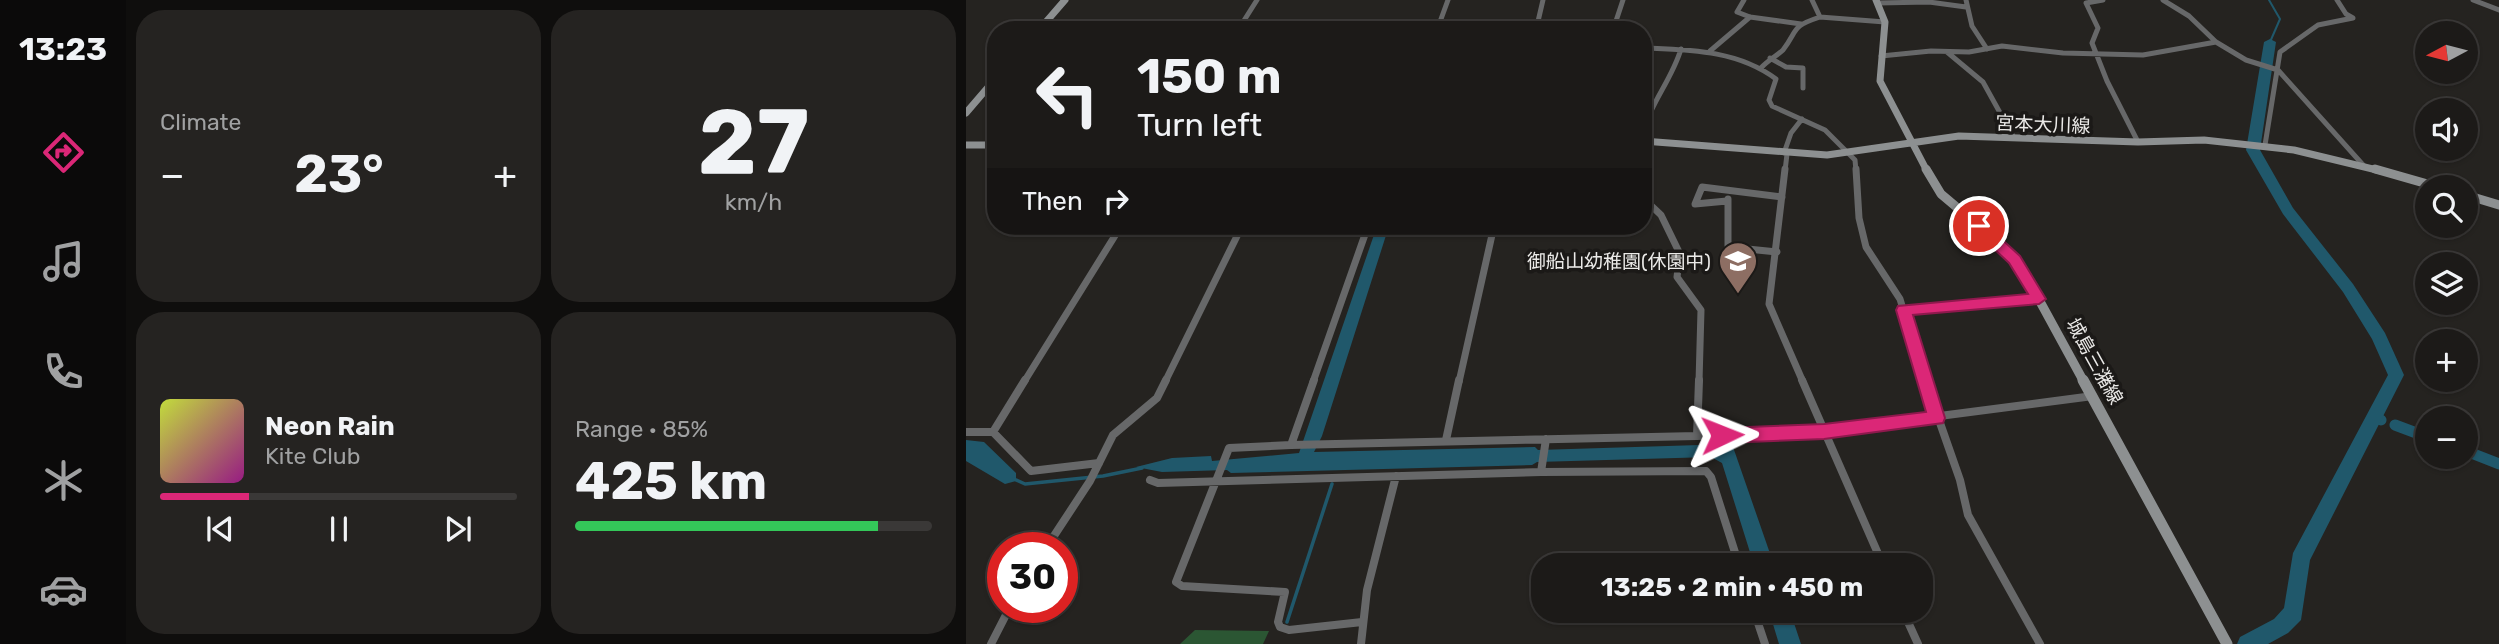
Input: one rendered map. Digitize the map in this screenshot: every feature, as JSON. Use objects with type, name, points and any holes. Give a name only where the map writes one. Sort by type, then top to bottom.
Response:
[{"type":"main road","points":[[1047,21],[1065,0]]},
{"type":"main road","name":"城島三潴線","points":[[1877,1],[1885,22],[1879,69],[1883,88],[1910,141],[1941,194],[2006,251],[2039,299],[2223,643]]},
{"type":"main road","points":[[966,113],[987,88]]},
{"type":"main road","name":"宮本大川線","points":[[1652,141],[1718,144],[1786,153],[1827,155],[1959,136],[2138,142],[2204,140],[2262,144],[2364,166],[2415,180]]},
{"type":"main road","points":[[966,145],[987,145]]},
{"type":"main road","points":[[2478,199],[2499,205]]},
{"type":"street","points":[[1244,21],[1257,0]]},
{"type":"street","points":[[1440,21],[1448,0]]},
{"type":"street","points":[[1538,21],[1543,0]]},
{"type":"street","points":[[1616,21],[1623,0]]},
{"type":"street","points":[[1744,0],[1737,12],[1801,24]]},
{"type":"street","points":[[1812,0],[1820,17]]},
{"type":"street","points":[[1966,0],[1972,27],[1987,49]]},
{"type":"street","points":[[2104,0],[2086,3],[2098,28],[2092,44],[2138,142]]},
{"type":"street","points":[[2163,0],[2189,16],[2216,42],[2246,60],[2275,69],[2332,127],[2364,166]]},
{"type":"street","points":[[2262,144],[2275,69],[2283,49],[2318,25],[2353,18],[2346,14],[2337,0]]},
{"type":"street","points":[[2473,0],[2499,10]]},
{"type":"street","points":[[1877,1],[1915,1],[1966,7]]},
{"type":"street","points":[[1710,51],[1751,16]]},
{"type":"street","points":[[1762,68],[1770,58],[1782,51],[1787,36],[1801,24],[1820,17],[1885,22]]},
{"type":"street","points":[[1881,56],[2002,46],[2143,55],[2216,42]]},
{"type":"street","points":[[1652,48],[1710,51],[1762,68],[1776,79],[1769,100],[1772,106],[1825,130],[1855,160],[1858,218],[1866,247],[1889,280],[1903,310],[1960,480],[1968,515],[2040,644]]},
{"type":"street","points":[[1652,103],[1677,68],[1681,49]]},
{"type":"street","points":[[1947,52],[1983,82],[2014,138]]},
{"type":"street","points":[[1770,58],[1786,67],[1803,68],[1803,88]]},
{"type":"street","points":[[1802,119],[1791,133],[1786,153],[1777,252],[1769,304],[1878,553]]},
{"type":"street","points":[[1727,201],[1695,204],[1702,187],[1783,197]]},
{"type":"street","points":[[1729,191],[1728,247],[1777,252]]},
{"type":"street","points":[[1652,206],[1661,215],[1680,254],[1677,277],[1681,286],[1701,310],[1697,436]]},
{"type":"street","points":[[993,432],[1115,235]]},
{"type":"street","points":[[1057,532],[1090,481],[1113,435],[1157,398],[1238,235]]},
{"type":"street","points":[[1295,444],[1365,235]]},
{"type":"street","points":[[1446,440],[1492,235]]},
{"type":"street","points":[[1903,310],[2039,299]]},
{"type":"street","points":[[1362,622],[1289,630],[1280,627],[1278,622],[1285,592],[1182,586],[1176,582],[1229,448],[1446,440],[1546,443],[1824,431],[2093,396]]},
{"type":"street","points":[[966,432],[993,432],[1031,471],[1097,467]]},
{"type":"street","points":[[1542,468],[1546,443]]},
{"type":"street","points":[[1150,480],[1158,482],[1216,478],[1396,476],[1542,468],[1706,471],[1711,477],[1736,553]]},
{"type":"street","points":[[1361,644],[1362,622],[1396,476]]},
{"type":"street","points":[[991,644],[1002,623]]},
{"type":"street","points":[[1758,623],[1765,644]]},
{"type":"street","points":[[1908,623],[1918,644]]},
{"type":"green space","points":[[1195,630],[1269,631],[1263,644],[1180,644]]},
{"type":"water","points":[[1374,235],[1386,235],[1322,436],[1314,452],[1535,447],[1538,450],[1732,444],[1770,553],[1750,553],[1722,463],[1711,457],[1231,473],[1227,470],[1162,472],[1136,467],[1172,458],[1211,456],[1212,461],[1299,453]]},
{"type":"water","points":[[966,440],[984,442],[1016,473],[1016,481],[1005,484],[966,461]]},
{"type":"water","points":[[1773,623],[1794,623],[1801,644],[1779,644]]},
{"type":"waterway","points":[[2269,0],[2280,19],[2270,42]]},
{"type":"waterway","points":[[2247,644],[2281,626],[2294,613],[2300,559],[2396,375],[2379,337],[2348,288],[2288,211],[2253,150],[2270,42]]},
{"type":"waterway","points":[[2374,417],[2381,420]]},
{"type":"waterway","points":[[2395,425],[2415,432]]},
{"type":"waterway","points":[[2478,456],[2499,464]]},
{"type":"waterway","points":[[1014,479],[1025,484],[1103,476],[1142,468]]},
{"type":"waterway","points":[[1287,622],[1332,484]]},
{"type":"place","name":"御船山幼稚園(休園中)","points":[[1738,295]]},
{"type":"route","points":[[1722,435],[1824,431],[1937,418],[1903,310],[2039,299],[2015,260],[1979,226]]}]
